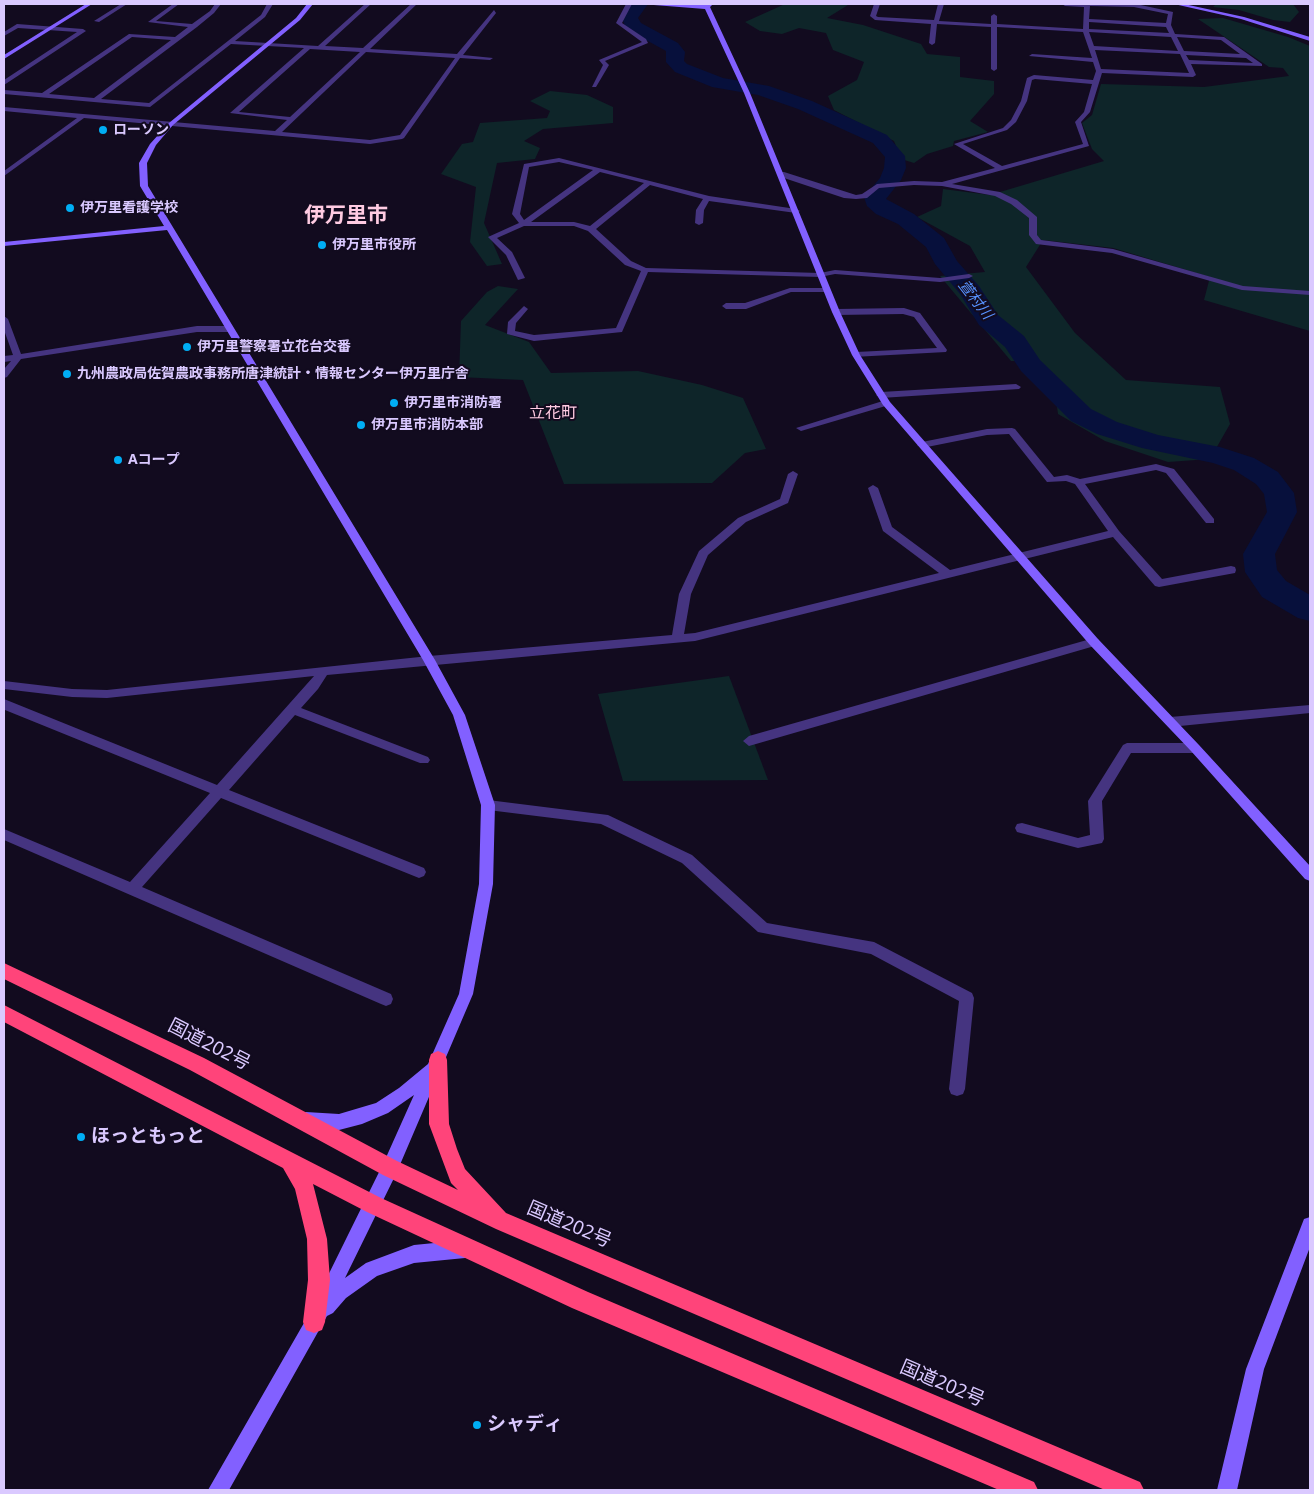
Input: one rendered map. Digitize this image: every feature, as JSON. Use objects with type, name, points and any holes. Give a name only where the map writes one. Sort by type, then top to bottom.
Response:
[{"type":"highway","name":"国道202号","points":[[4,970],[197,1064],[390,1168],[503,1222],[1132,1490]]},
{"type":"highway","points":[[4,1013],[374,1205],[580,1300],[1026,1490]]},
{"type":"highway","points":[[438,1060],[436,1093],[439,1124],[458,1176],[503,1222]]},
{"type":"highway","points":[[290,1162],[304,1186],[317,1239],[319,1280],[314,1322]]},
{"type":"street","points":[[4,57],[89,4]]},
{"type":"street","points":[[98,21],[124,4]]},
{"type":"street","points":[[176,4],[151,22],[195,26]]},
{"type":"street","points":[[95,100],[195,26],[212,12],[218,4]]},
{"type":"street","points":[[4,92],[150,105],[263,16],[270,4]]},
{"type":"street","points":[[218,1490],[314,1322],[374,1205],[466,994],[486,884],[488,805],[459,715],[429,660],[228,329],[144,186],[143,164],[153,144],[171,124],[298,19],[310,4]]},
{"type":"street","points":[[318,49],[368,4]]},
{"type":"street","points":[[276,134],[414,4]]},
{"type":"street","points":[[594,86],[606,64],[601,61],[645,43],[644,40],[619,23],[629,4]]},
{"type":"street","points":[[644,4],[708,5],[781,174],[826,290],[856,355],[883,399],[1094,642],[1195,748],[1310,875]]},
{"type":"street","points":[[877,4],[873,16],[877,19],[1222,38],[1260,65],[1186,62]]},
{"type":"street","points":[[932,43],[933,25],[936,22],[941,4]]},
{"type":"street","points":[[1065,4],[1134,5],[1171,13],[1168,25],[1193,75],[1099,71]]},
{"type":"street","points":[[942,184],[1087,144],[1078,122],[1087,112],[1099,71],[1086,32],[1087,4]]},
{"type":"street","points":[[1177,4],[1242,18],[1310,39]]},
{"type":"street","points":[[4,109],[370,142],[402,137],[458,56],[494,12]]},
{"type":"street","points":[[994,16],[994,69]]},
{"type":"street","points":[[1085,20],[1168,25]]},
{"type":"street","points":[[4,34],[17,26],[83,31],[4,83]]},
{"type":"street","points":[[42,96],[131,35],[178,39]]},
{"type":"street","points":[[230,42],[362,52],[490,58]]},
{"type":"street","points":[[292,118],[233,113],[308,48]]},
{"type":"street","points":[[1091,48],[1247,56]]},
{"type":"street","points":[[1032,56],[1095,60]]},
{"type":"street","points":[[1001,168],[957,144],[1005,129],[1014,121],[1024,101],[1029,79],[1034,77],[1095,82]]},
{"type":"street","points":[[60,103],[68,98]]},
{"type":"street","points":[[47,113],[54,108]]},
{"type":"street","points":[[4,174],[83,116]]},
{"type":"street","points":[[523,224],[516,214],[526,165],[559,160],[706,198],[796,211]]},
{"type":"street","points":[[521,278],[509,254],[492,238],[523,224],[598,170]]},
{"type":"street","points":[[781,174],[847,196],[864,196],[877,186],[898,184],[942,184],[997,194],[1014,202],[1033,217],[1033,235],[1039,242],[1113,251],[1242,288],[1310,293]]},
{"type":"street","points":[[591,229],[648,183]]},
{"type":"street","points":[[699,223],[700,210],[706,198]]},
{"type":"street","points":[[523,224],[574,224],[591,229],[628,263],[645,270],[820,275],[836,272],[940,280],[969,276]]},
{"type":"street","points":[[4,244],[168,228]]},
{"type":"street","points":[[524,309],[512,322],[510,332],[534,338],[619,330],[645,270]]},
{"type":"street","points":[[726,306],[746,306],[790,290],[826,290]]},
{"type":"street","points":[[836,312],[904,311],[918,315],[943,350],[856,355]]},
{"type":"street","points":[[4,319],[18,357]]},
{"type":"street","points":[[4,359],[197,329],[228,329]]},
{"type":"street","points":[[4,375],[18,357]]},
{"type":"street","points":[[801,428],[883,399],[1016,387]]},
{"type":"street","points":[[922,445],[988,432],[1012,431],[1051,480],[1066,478],[1079,482],[1156,467],[1170,471],[1210,521]]},
{"type":"street","points":[[676,639],[685,594],[703,553],[742,520],[784,501],[793,474]]},
{"type":"street","points":[[1079,482],[1115,532],[1159,583],[1231,570]]},
{"type":"street","points":[[873,488],[887,529],[949,575]]},
{"type":"street","points":[[4,685],[72,693],[107,694],[429,660],[695,637],[1115,532]]},
{"type":"street","points":[[749,741],[1094,642]]},
{"type":"street","points":[[132,889],[293,710],[323,672]]},
{"type":"street","points":[[4,703],[9,707],[418,872]]},
{"type":"street","points":[[1170,722],[1310,709]]},
{"type":"street","points":[[293,710],[424,760]]},
{"type":"street","points":[[1022,828],[1078,843],[1097,839],[1095,801],[1127,748],[1195,748]]},
{"type":"street","points":[[488,805],[604,819],[687,859],[763,928],[874,948],[967,998],[957,1089]]},
{"type":"street","points":[[4,834],[386,999]]},
{"type":"street","points":[[301,1120],[339,1122],[382,1108],[423,1078],[438,1060]]},
{"type":"street","points":[[1227,1490],[1255,1369],[1310,1225]]},
{"type":"street","points":[[314,1322],[340,1292],[372,1269],[414,1254],[468,1248]]},
{"type":"green space","points":[[785,4],[846,4],[848,5],[827,18],[863,25],[921,44],[927,54],[960,57],[960,77],[994,81],[994,94],[970,121],[988,132],[954,141],[953,146],[927,154],[914,163],[901,159],[894,141],[834,110],[828,96],[857,80],[864,62],[833,50],[826,33],[799,28],[782,34],[760,31],[745,22]]},
{"type":"green space","points":[[1216,4],[1293,4],[1299,12],[1290,22],[1273,20],[1239,10],[1213,7]]},
{"type":"green space","points":[[1223,18],[1288,37],[1310,46],[1310,331],[1204,300],[1210,277],[1113,248],[1043,240],[1026,267],[1075,333],[1126,380],[1220,387],[1230,424],[1210,459],[1168,462],[1105,441],[1058,414],[1056,399],[1023,361],[1011,361],[940,276],[985,272],[970,246],[917,217],[941,206],[943,189],[990,195],[1104,161],[1092,149],[1082,123],[1092,115],[1101,84],[1204,87],[1289,76],[1283,68],[1269,67],[1198,19]]},
{"type":"green space","points":[[550,91],[587,95],[613,107],[613,123],[543,129],[524,141],[540,148],[535,159],[497,163],[484,223],[502,264],[487,266],[470,242],[476,187],[441,174],[462,144],[473,142],[480,123],[547,118],[550,111],[530,101]]},
{"type":"green space","points":[[498,286],[518,289],[485,325],[529,342],[551,373],[638,371],[702,385],[743,398],[766,449],[745,453],[712,483],[564,484],[523,380],[459,377],[461,321],[487,292]]},
{"type":"green space","points":[[729,676],[768,780],[623,781],[598,694]]},
{"type":"waterway","name":"萱村川","points":[[640,4],[630,18],[634,26],[672,47],[676,52],[675,62],[681,68],[719,83],[762,90],[805,105],[853,125],[880,139],[895,156],[895,168],[890,180],[875,197],[875,201],[884,209],[906,219],[936,243],[947,264],[970,291],[988,320],[1015,342],[1030,365],[1081,415],[1107,428],[1152,442],[1220,456],[1244,464],[1267,478],[1279,493],[1282,512],[1259,554],[1261,572],[1274,589],[1310,610]]},
{"type":"place","name":"ローソン","points":[[103,130]]},
{"type":"place","name":"伊万里看護学校","points":[[70,208]]},
{"type":"place","name":"伊万里市役所","points":[[322,245]]},
{"type":"place","name":"伊万里警察署立花台交番","points":[[187,347]]},
{"type":"place","name":"九州農政局佐賀農政事務所唐津統計・情報センター伊万里庁舎","points":[[67,374]]},
{"type":"place","name":"伊万里市消防署","points":[[394,403]]},
{"type":"place","name":"伊万里市消防本部","points":[[361,425]]},
{"type":"place","name":"Aコープ","points":[[118,460]]},
{"type":"place","name":"ほっともっと","points":[[81,1137]]},
{"type":"place","name":"シャディ","points":[[477,1425]]},
{"type":"district","name":"伊万里市","points":[[346,216]]},
{"type":"district","name":"立花町","points":[[553,413]]}]
